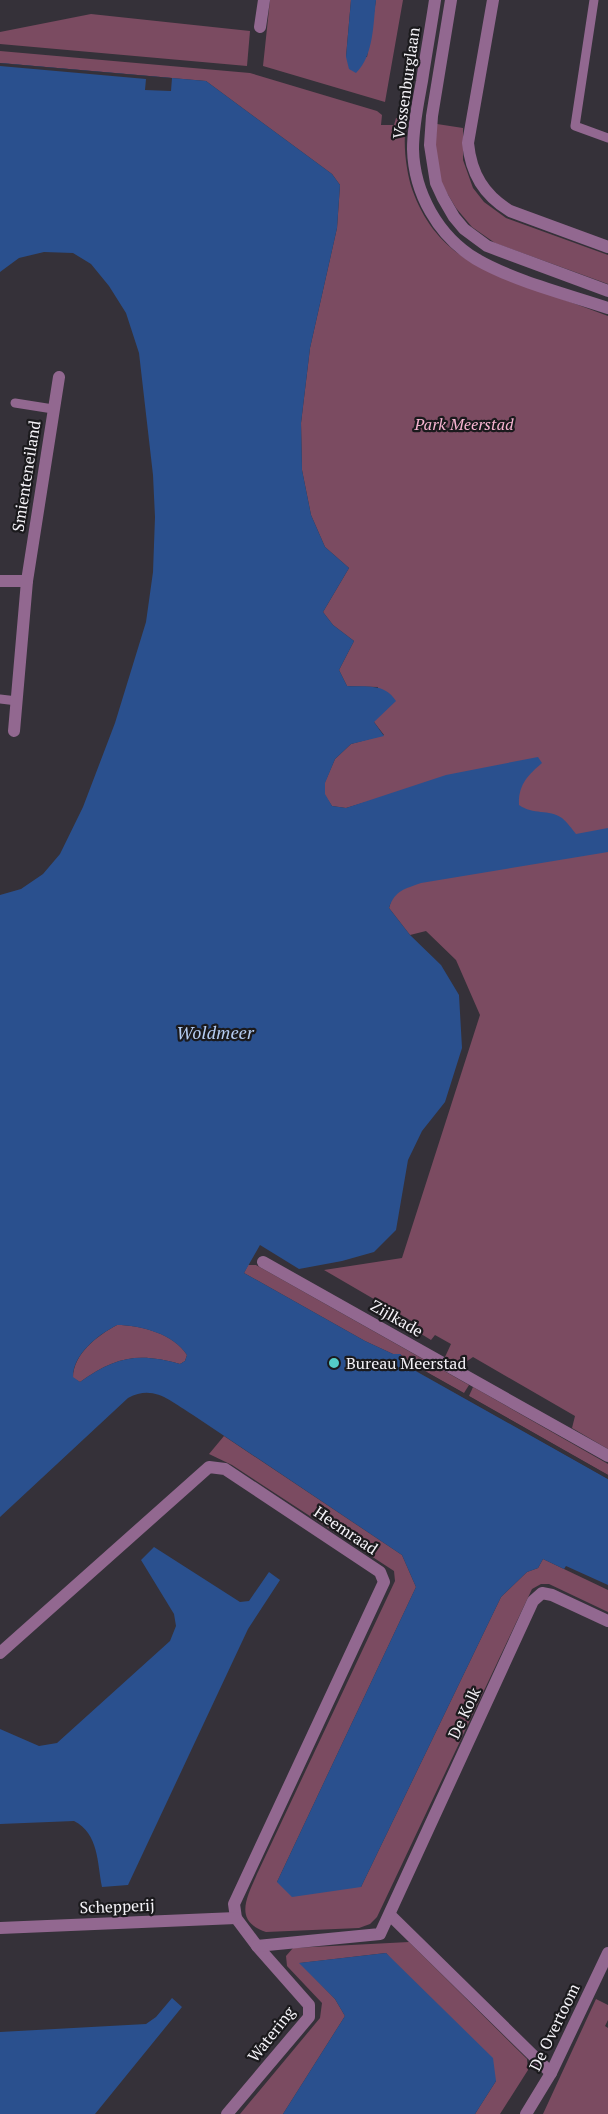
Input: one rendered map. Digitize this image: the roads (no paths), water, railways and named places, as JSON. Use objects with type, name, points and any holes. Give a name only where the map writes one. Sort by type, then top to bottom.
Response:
[{"type":"street","points":[[260,27],[264,0]]},
{"type":"street","name":"Vossenburglaan","points":[[435,0],[416,114],[413,148],[415,172],[427,206],[441,228],[458,247],[475,258],[506,273],[608,309]]},
{"type":"street","name":"Vossenburglaan","points":[[451,0],[432,116],[430,145],[436,183],[442,198],[464,229],[487,246],[608,291]]},
{"type":"street","points":[[493,0],[468,143],[476,178],[498,204],[510,211],[608,247]]},
{"type":"street","name":"Smienteneiland","points":[[14,731],[27,581],[59,376]]},
{"type":"street","points":[[0,581],[27,581]]},
{"type":"street","name":"Zijlkade","points":[[263,1262],[608,1456]]},
{"type":"street","name":"Heemraad","points":[[0,1653],[209,1467],[225,1469],[380,1572],[384,1582],[234,1904],[236,1918]]},
{"type":"street","name":"De Kolk","points":[[257,1946],[380,1934],[533,1601],[542,1593],[552,1594],[608,1621]]},
{"type":"street","points":[[390,1915],[551,2073]]},
{"type":"street","points":[[236,1918],[257,1946]]},
{"type":"street","name":"Schepperij","points":[[0,1928],[236,1918]]},
{"type":"street","name":"Watering","points":[[227,2114],[309,2017],[309,2005],[257,1946]]},
{"type":"street","name":"De Overtoom","points":[[526,2114],[551,2073],[608,1953]]},
{"type":"lane","points":[[594,0],[575,126],[608,138]]},
{"type":"lane","points":[[15,403],[53,409]]},
{"type":"lane","points":[[0,699],[17,702]]},
{"type":"water","points":[[351,0],[376,0],[369,48],[362,66],[356,73],[349,69],[346,57]]},
{"type":"water","name":"Woldmeer","points":[[0,63],[206,81],[332,174],[340,185],[337,228],[310,348],[301,423],[302,470],[311,515],[325,547],[349,568],[323,612],[333,625],[354,641],[339,670],[347,686],[368,686],[381,689],[392,695],[396,701],[374,722],[384,736],[351,744],[335,759],[325,783],[325,794],[332,806],[346,808],[446,775],[538,757],[542,763],[522,786],[519,805],[530,810],[557,815],[576,834],[608,828],[608,852],[421,883],[401,891],[394,897],[389,908],[410,935],[441,965],[459,995],[462,1048],[445,1102],[422,1131],[408,1160],[396,1230],[374,1252],[299,1269],[260,1245],[244,1273],[365,1341],[393,1354],[400,1354],[407,1361],[405,1365],[608,1479],[608,1585],[566,1566],[564,1569],[543,1559],[538,1568],[527,1572],[501,1597],[361,1887],[292,1897],[277,1882],[416,1587],[402,1555],[193,1415],[162,1396],[146,1393],[128,1398],[0,1517],[0,895],[21,889],[43,874],[60,854],[83,807],[115,723],[146,622],[153,572],[155,517],[153,475],[139,353],[126,313],[109,286],[91,264],[73,253],[44,252],[19,258],[0,272]],"holes":[[[117,1325],[156,1332],[174,1341],[187,1355],[185,1361],[180,1364],[152,1358],[127,1359],[104,1367],[80,1382],[73,1377],[77,1361],[88,1346]]]},
{"type":"water","points":[[154,1547],[240,1602],[249,1601],[269,1572],[280,1580],[248,1629],[128,1885],[102,1887],[93,1841],[88,1833],[74,1821],[0,1824],[0,1729],[39,1746],[57,1743],[170,1641],[176,1626],[174,1614],[141,1560]]},
{"type":"water","points":[[386,1953],[493,2058],[496,2081],[475,2114],[283,2114],[345,2016],[335,1999],[299,1963]]},
{"type":"water","points":[[172,1998],[182,2007],[95,2114],[0,2114],[0,2032],[146,2024],[156,2017]]},
{"type":"place","name":"Bureau Meerstad","points":[[334,1363]]},
{"type":"park label","name":"Park Meerstad","points":[[464,424]]}]
